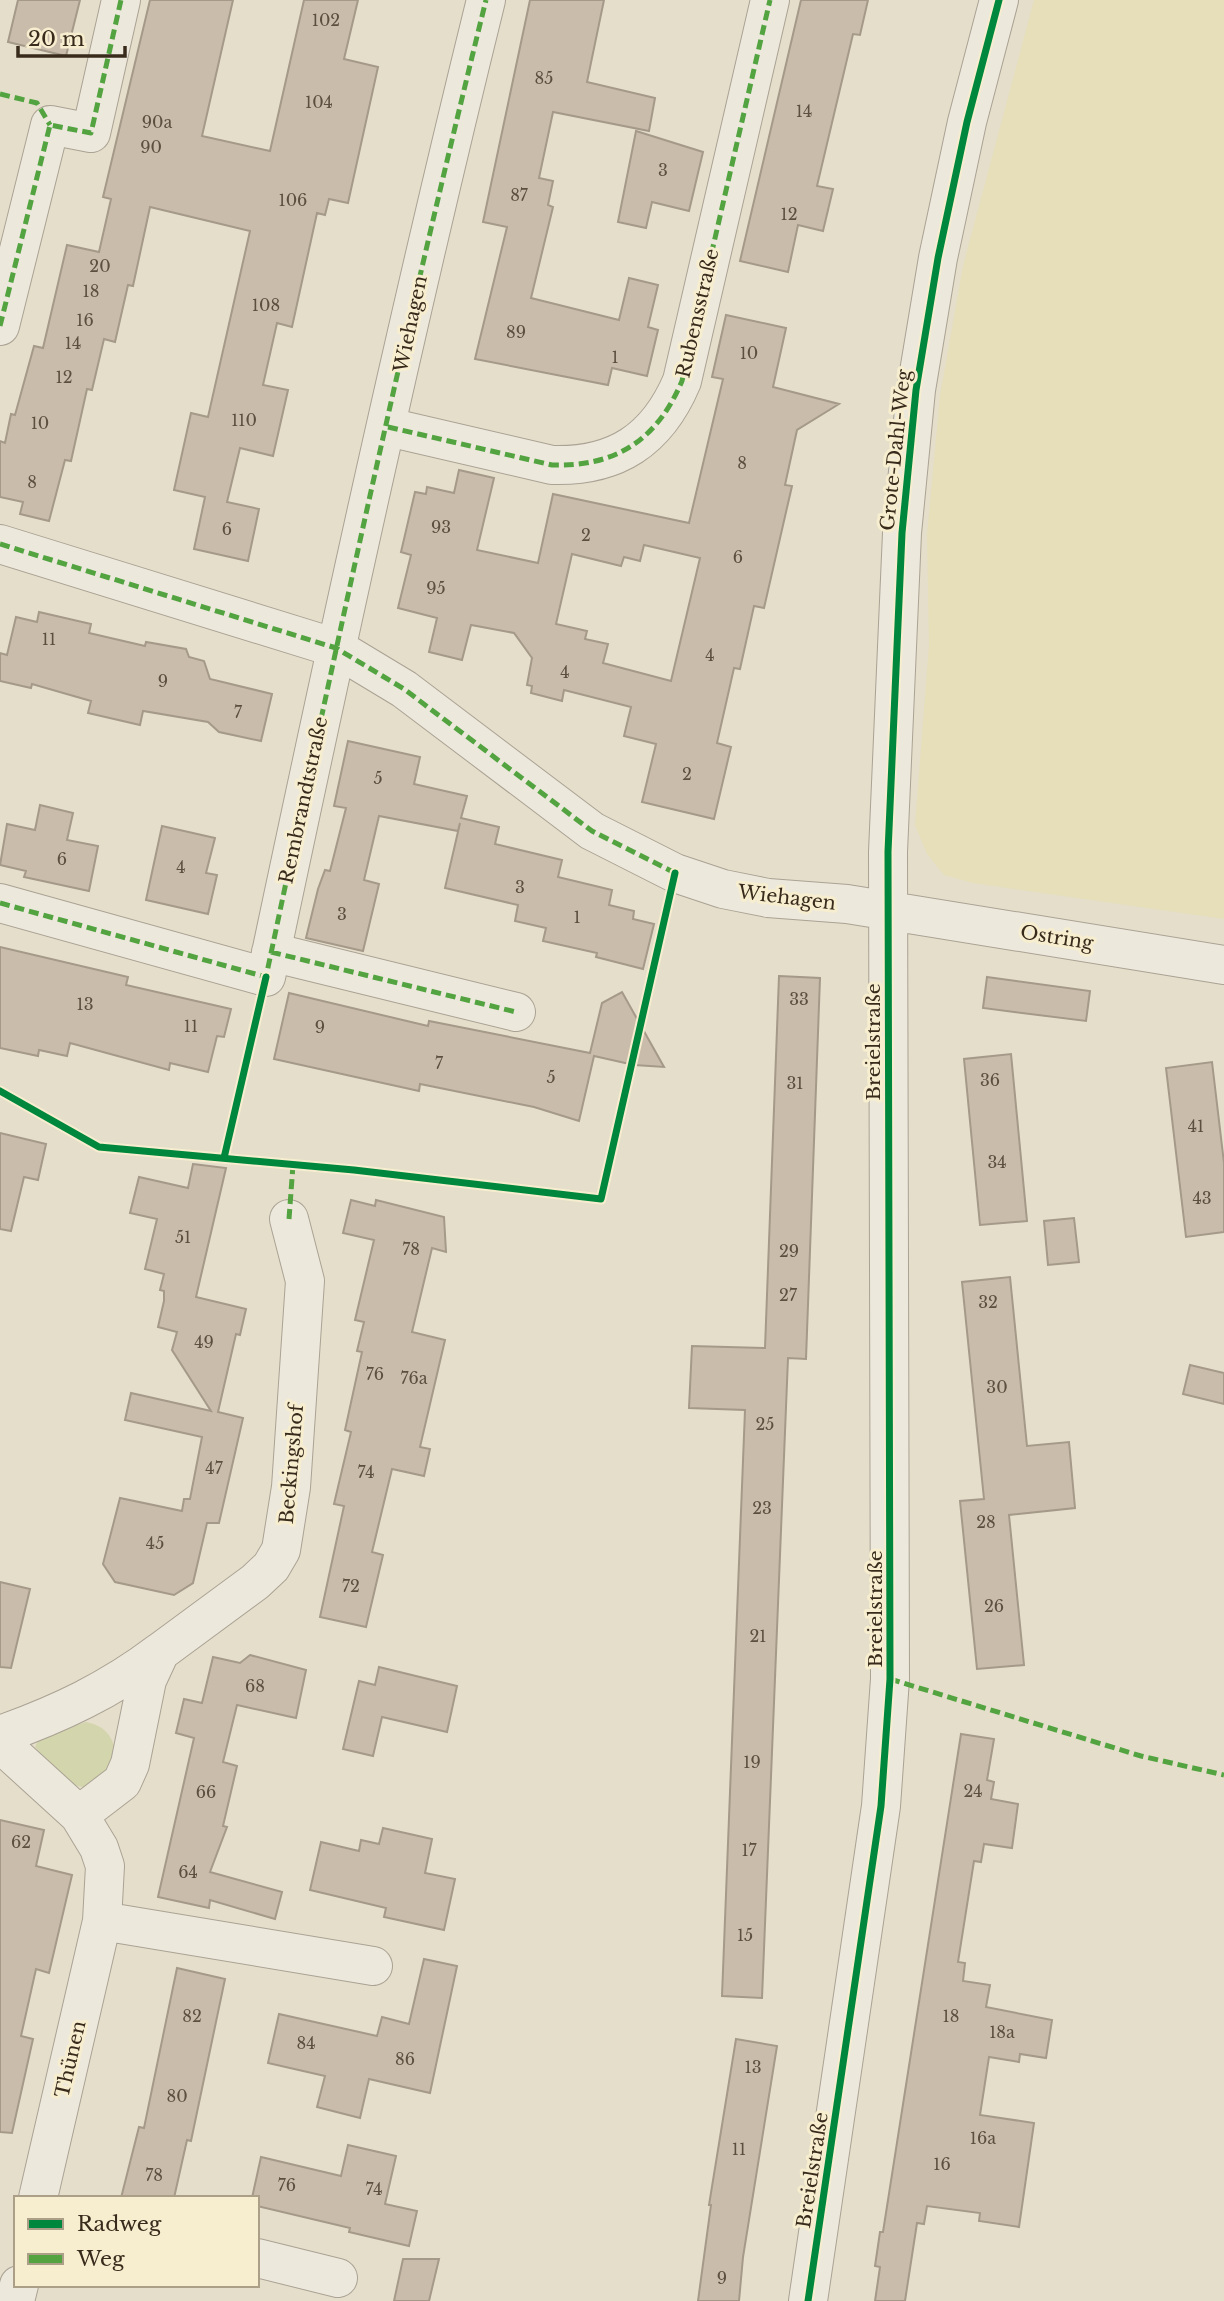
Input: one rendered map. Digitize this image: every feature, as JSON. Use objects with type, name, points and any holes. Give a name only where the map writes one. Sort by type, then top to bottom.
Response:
[{"type":"street","points":[[0,326],[50,125],[91,132],[121,0]]},
{"type":"street","name":"Wiehagen","points":[[336,648],[388,427],[439,190],[486,0]]},
{"type":"street","name":"Rubensstraße","points":[[388,427],[552,466],[574,466],[618,454],[652,431],[664,416],[682,381],[770,0]]},
{"type":"street","name":"Grote-Dahl-Weg","points":[[889,912],[888,852],[907,463],[938,258],[967,122],[999,0]]},
{"type":"street","name":"Wiehagen","points":[[0,544],[336,648],[404,689],[592,831],[675,873],[723,889],[768,898],[847,904],[889,912]]},
{"type":"street","name":"Rembrandtstraße","points":[[0,903],[266,977],[336,648]]},
{"type":"street","name":"Ostring","points":[[889,912],[1224,965]]},
{"type":"street","name":"Breielstraße","points":[[808,2301],[881,1806],[890,1679],[889,912]]},
{"type":"street","points":[[271,952],[516,1012]]},
{"type":"street","name":"Beckingshof","points":[[0,1735],[84,1702],[123,1679],[255,1582],[271,1567],[281,1550],[291,1487],[305,1281],[289,1219]]},
{"type":"street","name":"Beckingshof","points":[[79,1815],[105,1799],[122,1783],[130,1764],[146,1680],[160,1652]]},
{"type":"street","points":[[0,1742],[79,1815]]},
{"type":"street","name":"Thünen","points":[[38,2196],[102,1921],[106,1866],[99,1848],[79,1815]]},
{"type":"street","points":[[102,1921],[373,1966]]},
{"type":"street","points":[[259,2259],[338,2278]]},
{"type":"shaded area","points":[[1034,0],[1224,0],[1224,919],[973,883],[944,875],[927,854],[915,825],[929,645],[927,535],[940,396],[963,266]]},
{"type":"green space","points":[[86,1722],[100,1727],[109,1736],[116,1763],[87,1788],[69,1784],[35,1747],[40,1737]]},
{"type":"building","points":[[18,0],[80,0],[66,56],[8,42]]},
{"type":"building","points":[[150,0],[233,0],[202,136],[270,151],[304,0],[358,0],[344,59],[378,67],[348,203],[329,199],[325,215],[317,213],[292,327],[277,323],[263,385],[288,390],[273,456],[240,448],[227,502],[259,509],[248,561],[194,549],[205,497],[174,490],[191,413],[208,417],[250,231],[150,207],[133,286],[128,285],[115,342],[104,339],[92,390],[87,389],[71,461],[65,460],[49,521],[20,514],[23,502],[0,497],[0,441],[5,443],[11,414],[15,415],[34,346],[43,348],[67,245],[99,252],[111,199],[103,197]]},
{"type":"building","points":[[530,0],[604,0],[587,82],[655,98],[649,131],[553,112],[539,178],[553,181],[548,205],[553,207],[531,298],[619,320],[629,278],[658,285],[648,327],[658,330],[647,376],[612,368],[608,385],[475,359],[507,227],[483,222]]},
{"type":"building","points":[[801,0],[868,0],[860,35],[853,34],[817,186],[833,189],[823,231],[798,225],[788,272],[740,261]]},
{"type":"building","points":[[636,131],[703,152],[689,211],[652,202],[646,228],[618,222]]},
{"type":"building","points":[[726,315],[786,328],[773,387],[839,404],[797,430],[785,485],[792,486],[764,608],[754,606],[740,669],[734,668],[717,743],[731,747],[714,819],[642,802],[656,744],[624,736],[631,707],[564,690],[562,701],[531,693],[532,686],[527,685],[532,658],[514,633],[471,625],[462,660],[429,652],[437,618],[398,608],[411,555],[401,552],[415,492],[426,494],[427,487],[454,493],[459,470],[494,478],[477,550],[538,563],[553,494],[689,523],[723,379],[712,377]],"holes":[[[644,545],[700,558],[671,681],[603,663],[608,644],[585,639],[587,631],[556,624],[572,554],[621,566],[624,557],[640,561]]]},
{"type":"building","points":[[39,612],[91,624],[89,633],[145,646],[146,642],[186,649],[189,657],[204,661],[210,679],[272,694],[261,741],[219,732],[208,722],[143,711],[140,725],[88,713],[91,701],[32,684],[31,688],[0,681],[0,653],[7,655],[16,617],[37,622]]},
{"type":"building","points":[[348,741],[420,757],[414,784],[467,796],[461,818],[499,827],[495,844],[562,860],[558,877],[612,890],[609,905],[634,911],[633,919],[654,924],[643,969],[596,957],[597,953],[543,941],[546,928],[515,921],[518,905],[445,888],[460,823],[458,831],[379,816],[364,880],[379,884],[363,951],[306,938],[318,889],[325,870],[330,871],[346,808],[334,806]]},
{"type":"building","points":[[40,805],[73,813],[67,840],[98,846],[89,891],[24,877],[26,871],[0,865],[7,824],[35,830]]},
{"type":"building","points":[[162,826],[215,838],[206,873],[217,875],[208,914],[146,900]]},
{"type":"building","points":[[0,947],[128,977],[126,985],[231,1009],[224,1037],[217,1036],[208,1072],[170,1063],[169,1070],[70,1043],[67,1056],[39,1050],[38,1056],[0,1048]]},
{"type":"building","points":[[779,976],[820,978],[806,1359],[788,1358],[762,1998],[722,1996],[745,1410],[689,1408],[692,1346],[765,1348]]},
{"type":"building","points":[[987,977],[1090,991],[1086,1021],[983,1008]]},
{"type":"building","points":[[622,992],[664,1067],[634,1065],[594,1056],[579,1121],[534,1107],[420,1084],[419,1091],[274,1059],[289,993],[428,1026],[429,1021],[590,1053],[602,1003]]},
{"type":"building","points":[[1011,1054],[1027,1221],[980,1225],[964,1059]]},
{"type":"building","points":[[1212,1062],[1224,1163],[1224,1232],[1186,1237],[1166,1068]]},
{"type":"building","points":[[0,1133],[46,1144],[38,1180],[24,1177],[11,1231],[0,1229]]},
{"type":"building","points":[[193,1164],[226,1168],[196,1297],[246,1309],[240,1335],[236,1334],[218,1412],[243,1418],[219,1523],[207,1523],[193,1583],[174,1595],[115,1582],[103,1564],[120,1498],[182,1511],[184,1499],[190,1499],[202,1437],[125,1420],[131,1393],[211,1411],[172,1350],[177,1332],[158,1327],[164,1301],[164,1291],[160,1290],[164,1274],[145,1269],[157,1219],[130,1213],[139,1177],[188,1188]]},
{"type":"building","points":[[351,1200],[375,1206],[376,1200],[444,1217],[446,1252],[432,1248],[412,1332],[445,1340],[420,1447],[430,1449],[424,1476],[392,1469],[372,1552],[383,1555],[366,1627],[320,1617],[344,1506],[334,1504],[351,1432],[345,1430],[362,1352],[357,1351],[364,1322],[355,1320],[374,1240],[343,1233]]},
{"type":"building","points":[[1074,1218],[1079,1262],[1048,1265],[1044,1221]]},
{"type":"building","points":[[1010,1277],[1027,1446],[1069,1442],[1075,1508],[1009,1515],[1024,1665],[977,1669],[960,1501],[984,1499],[962,1282]]},
{"type":"building","points":[[1190,1365],[1224,1373],[1224,1404],[1183,1394]]},
{"type":"building","points":[[0,1582],[30,1589],[11,1668],[0,1667]]},
{"type":"building","points":[[250,1655],[306,1670],[296,1718],[237,1705],[223,1762],[237,1766],[223,1826],[227,1827],[210,1872],[282,1892],[275,1919],[210,1900],[209,1908],[158,1897],[194,1738],[176,1733],[184,1699],[202,1703],[213,1657],[240,1663]]},
{"type":"building","points":[[379,1667],[457,1686],[447,1732],[382,1717],[373,1756],[343,1749],[359,1681],[375,1685]]},
{"type":"building","points":[[961,1734],[994,1739],[987,1780],[994,1782],[991,1799],[1018,1804],[1012,1848],[984,1844],[981,1862],[974,1861],[958,1962],[965,1963],[963,1981],[990,1985],[986,2007],[1052,2020],[1046,2058],[1020,2054],[1019,2062],[989,2057],[980,2115],[1034,2123],[1019,2227],[979,2221],[980,2213],[927,2206],[924,2224],[917,2223],[905,2301],[875,2301],[880,2267],[875,2266],[880,2232],[883,2232]]},
{"type":"building","points":[[0,1820],[44,1830],[36,1866],[72,1875],[49,1973],[36,1969],[21,2036],[33,2039],[12,2133],[0,2132]]},
{"type":"building","points":[[383,1828],[432,1839],[425,1873],[455,1879],[444,1930],[384,1917],[386,1908],[310,1890],[321,1842],[359,1851],[361,1840],[379,1844]]},
{"type":"building","points":[[424,1959],[457,1966],[430,2093],[369,2079],[360,2118],[317,2107],[325,2076],[268,2063],[279,2014],[377,2036],[382,2017],[409,2024]]},
{"type":"building","points":[[177,1968],[225,1979],[191,2141],[187,2140],[174,2196],[122,2196],[139,2127],[144,2128]]},
{"type":"building","points":[[736,2039],[777,2046],[743,2257],[739,2301],[698,2301],[709,2205]]},
{"type":"building","points":[[348,2145],[396,2156],[385,2204],[417,2211],[409,2246],[349,2232],[350,2228],[259,2206],[259,2196],[252,2196],[261,2157],[341,2176]]},
{"type":"building","points":[[403,2259],[439,2259],[429,2301],[394,2301]]},
{"type":"marked path","points":[[0,326],[50,125],[91,133],[121,0]]},
{"type":"marked path","points":[[0,903],[266,977],[372,487],[486,0]]},
{"type":"marked path","points":[[388,427],[552,465],[596,461],[615,455],[647,434],[672,402],[682,381],[770,0]]},
{"type":"marked path","points":[[0,94],[37,103],[50,125]]},
{"type":"marked path","points":[[0,544],[336,648],[404,689],[592,831],[675,873],[674,876]]},
{"type":"marked path","points":[[271,952],[516,1012]]},
{"type":"marked path","points":[[289,1219],[293,1165]]},
{"type":"marked path","points":[[890,1679],[1141,1756],[1224,1775]]},
{"type":"cycle path","points":[[808,2301],[881,1806],[890,1679],[888,852],[902,533],[916,390],[938,258],[967,122],[999,0]]},
{"type":"cycle path","points":[[0,1091],[99,1147],[354,1170],[601,1199],[675,873]]},
{"type":"cycle path","points":[[224,1158],[266,977]]}]
